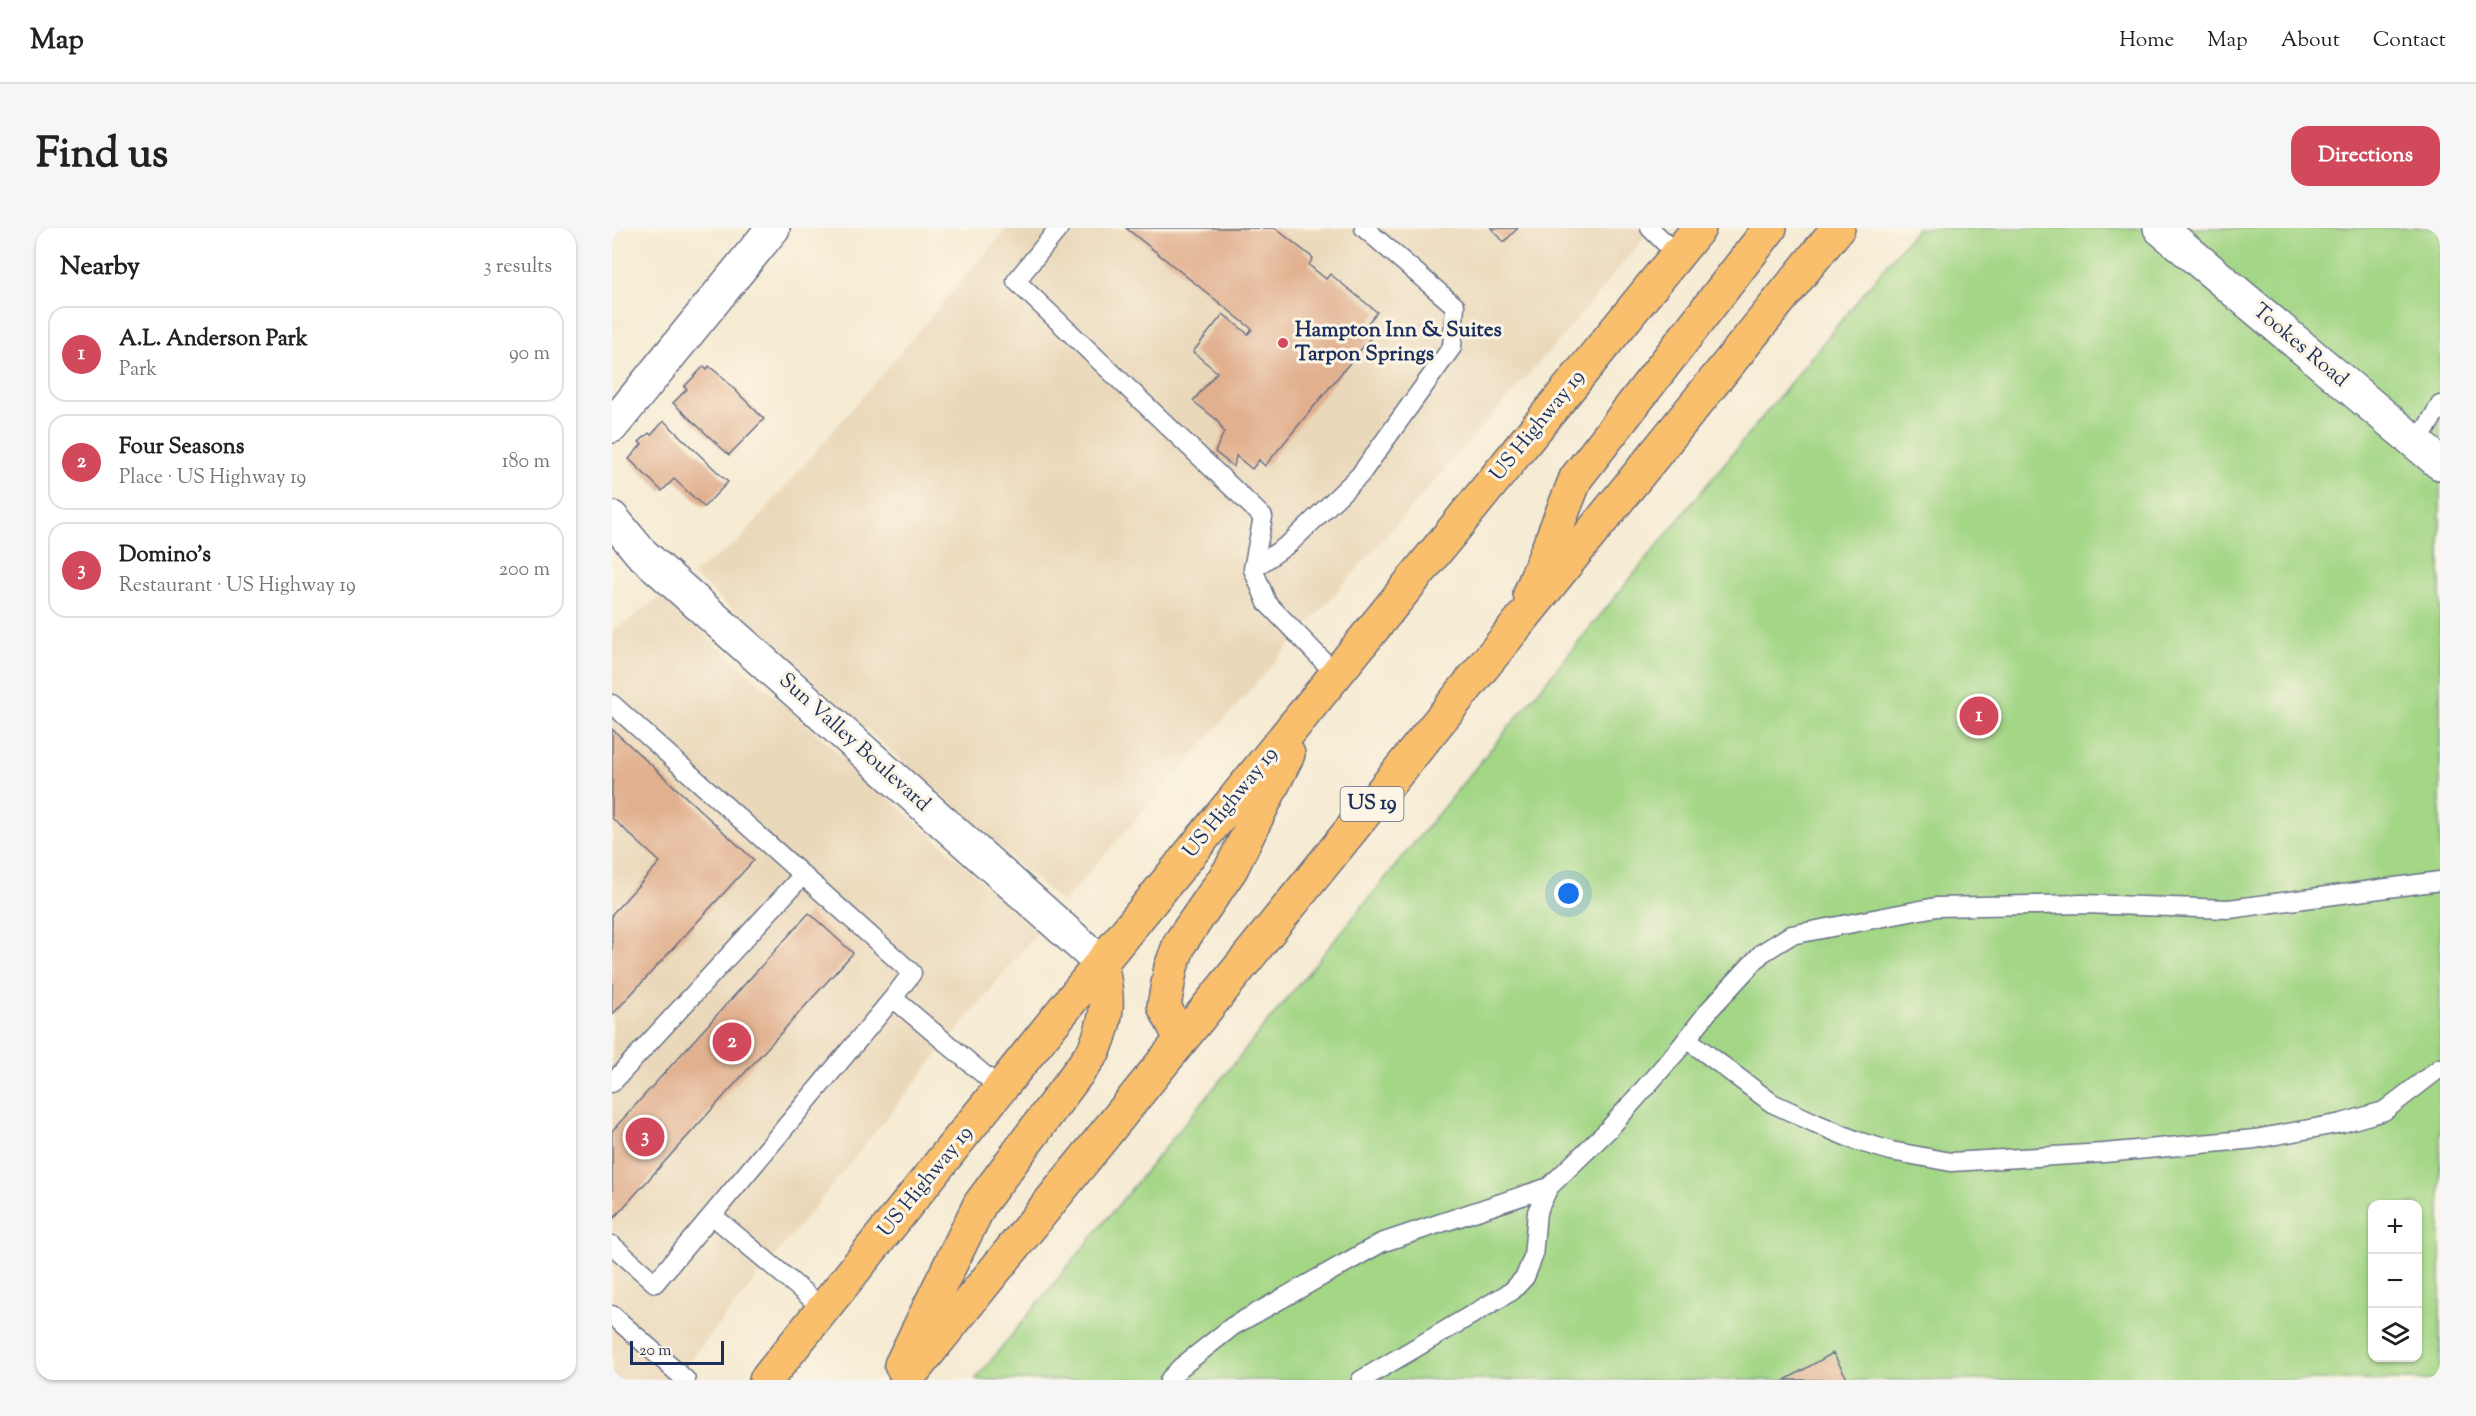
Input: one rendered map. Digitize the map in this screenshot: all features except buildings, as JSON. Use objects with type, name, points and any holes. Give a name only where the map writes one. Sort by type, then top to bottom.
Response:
[{"type":"highway","name":"US Highway 19","points":[[766,1380],[1101,963],[1699,228]]},
{"type":"highway","points":[[1516,626],[1576,478],[1770,228]]},
{"type":"highway","name":"US 19","points":[[906,1380],[1838,228]]},
{"type":"highway","points":[[1180,1039],[1164,1006],[1171,967],[1180,943],[1231,869],[1326,686]]},
{"type":"highway","points":[[893,1380],[981,1204],[1094,1051],[1105,1024],[1108,992],[1101,963]]},
{"type":"street","points":[[612,426],[773,228]]},
{"type":"street","name":"Tookes Road","points":[[2160,228],[2428,453]]},
{"type":"street","name":"Sun Valley Boulevard","points":[[612,518],[640,552],[1101,963]]},
{"type":"lane","points":[[1059,228],[1016,281],[1263,517],[1253,569],[1267,603],[1326,686]]},
{"type":"lane","points":[[1253,569],[1290,543],[1360,475],[1452,348],[1455,306],[1364,228]]},
{"type":"lane","points":[[1650,228],[1677,255]]},
{"type":"lane","points":[[2428,453],[2440,405]]},
{"type":"lane","points":[[612,704],[912,973],[893,999],[655,1283],[612,1245]]},
{"type":"lane","points":[[612,1083],[803,875]]},
{"type":"lane","points":[[1361,1380],[1512,1291],[1525,1277],[1533,1257],[1537,1212],[1549,1187],[1608,1131],[1711,1008],[1762,953],[1791,935],[1936,907],[2083,904],[2229,909],[2440,881]]},
{"type":"lane","points":[[893,999],[1000,1089]]},
{"type":"lane","points":[[1687,1039],[1772,1103],[1804,1118],[1857,1141],[1892,1151],[1951,1162],[2104,1153],[2255,1139],[2331,1125],[2384,1111],[2440,1068]]},
{"type":"lane","points":[[1170,1380],[1181,1367],[1233,1326],[1381,1243],[1549,1187]]},
{"type":"lane","points":[[711,1215],[824,1309]]},
{"type":"lane","points":[[616,1326],[686,1380]]},
{"type":"shaded area","points":[[1007,228],[1652,228],[1567,331],[1062,903],[692,574],[739,541]]},
{"type":"shaded area","points":[[662,596],[1038,931],[674,1380],[612,1380],[612,632]]},
{"type":"green space","points":[[1917,228],[2440,228],[2440,1380],[975,1380]]},
{"type":"place","name":"Hampton Inn & Suites Tarpon Springs","points":[[1283,343]]},
{"type":"place","name":"A.L. Anderson Park","points":[[1979,716]]},
{"type":"place","name":"Four Seasons","points":[[732,1042]]},
{"type":"place","name":"Domino's","points":[[645,1137]]}]
